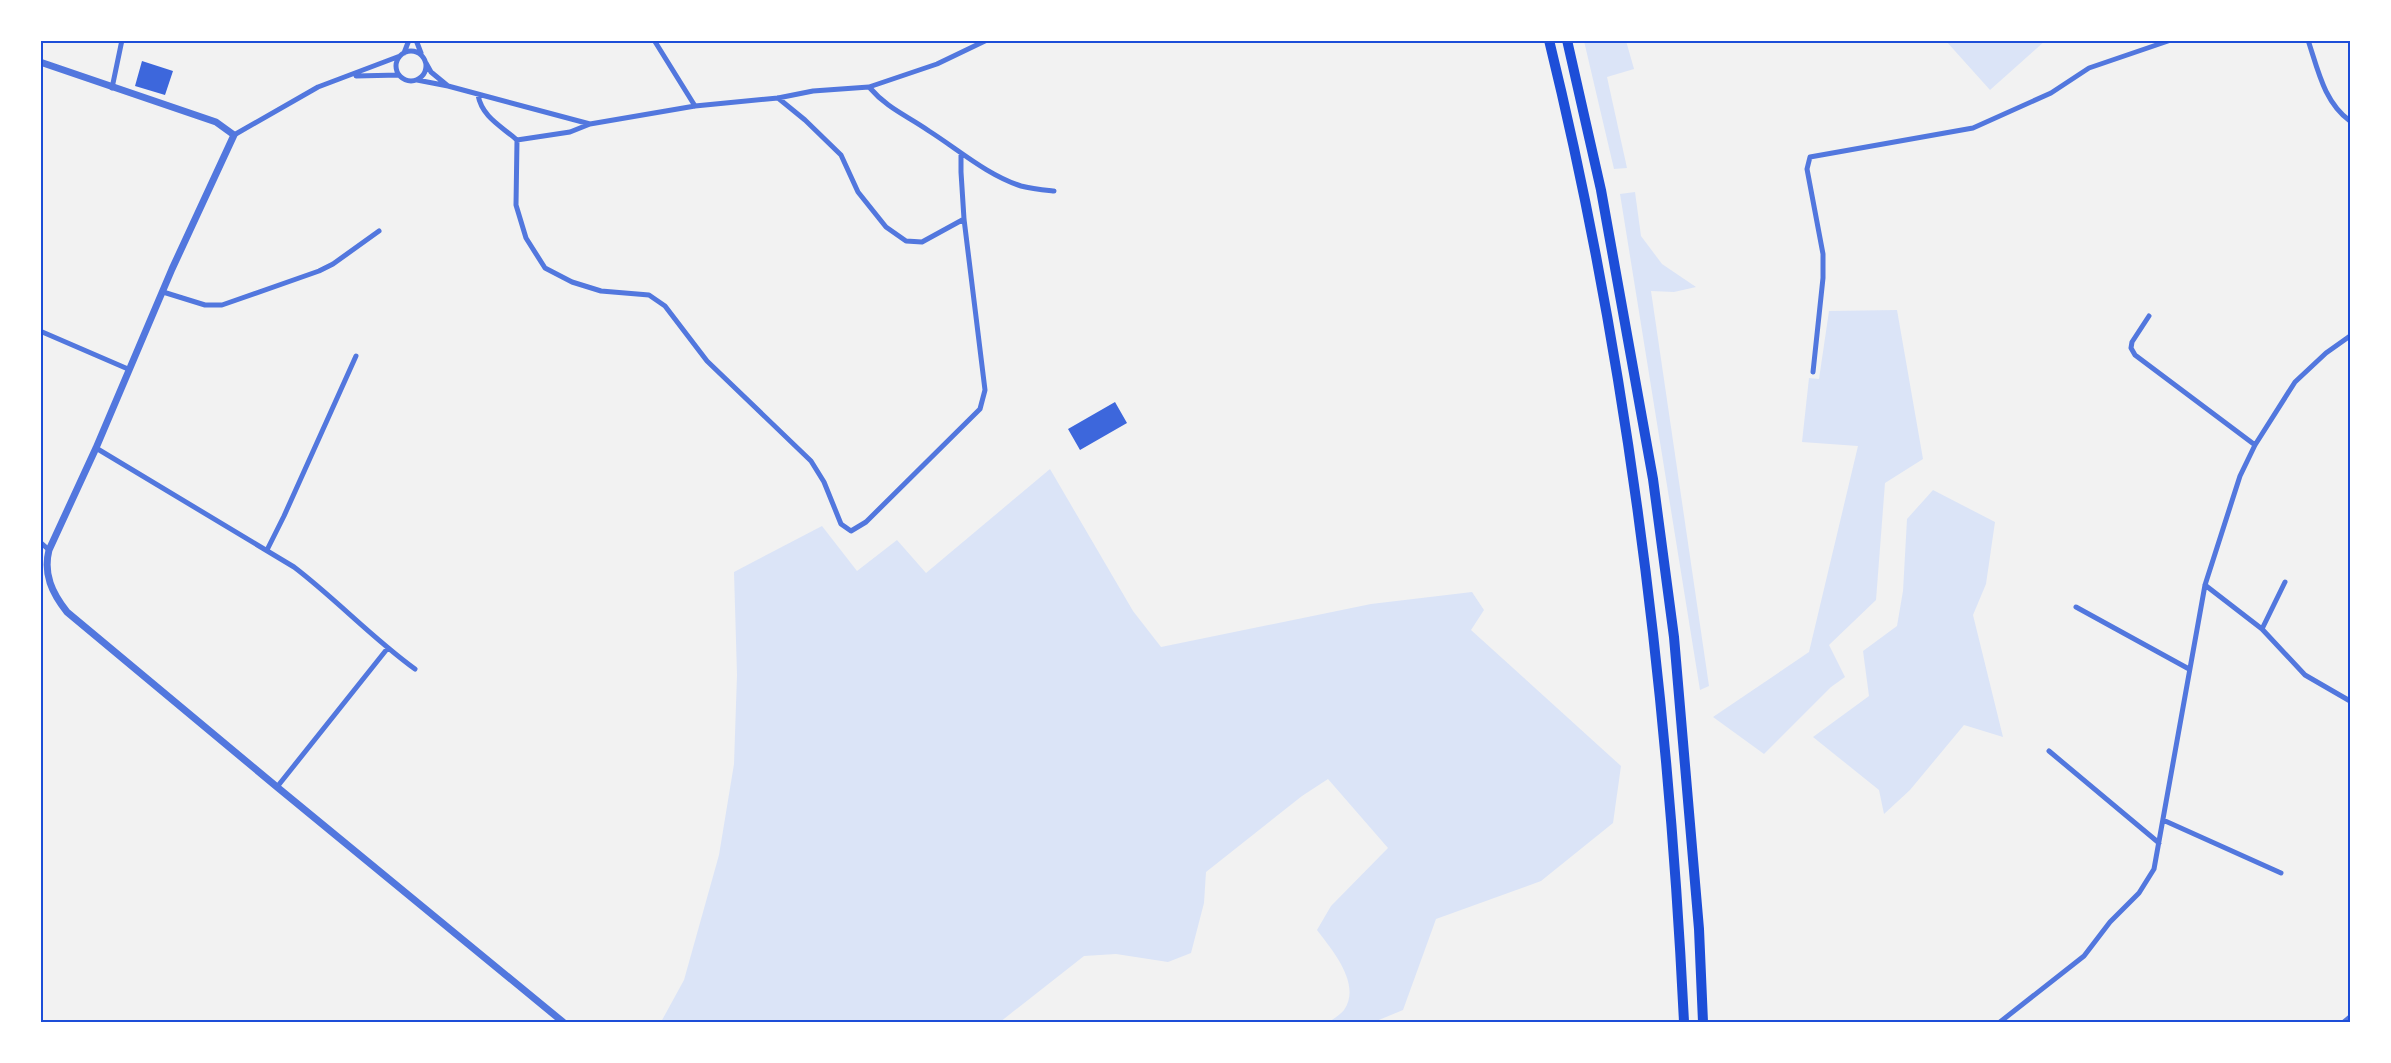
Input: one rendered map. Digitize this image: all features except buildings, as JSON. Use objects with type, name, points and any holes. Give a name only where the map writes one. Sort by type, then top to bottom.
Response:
[{"type":"highway","points":[[1549,40],[1604,305],[1634,484],[1654,629],[1679,931],[1684,1023]]},
{"type":"highway","points":[[1568,40],[1601,190],[1653,479],[1674,637],[1699,929],[1703,1023]]},
{"type":"street","points":[[112,88],[122,40]]},
{"type":"street","points":[[399,75],[396,66],[409,40]]},
{"type":"street","points":[[416,40],[421,55],[431,72],[448,86]]},
{"type":"street","points":[[654,40],[695,106]]},
{"type":"street","points":[[477,95],[480,108],[487,117],[517,140],[570,132],[590,124],[695,106],[778,98],[813,91],[869,87],[937,64],[987,40]]},
{"type":"street","points":[[1813,372],[1823,266],[1807,169],[1809,157],[1973,128],[2051,93],[2089,68],[2171,40]]},
{"type":"street","points":[[2308,40],[2332,103],[2350,121]]},
{"type":"street","points":[[421,55],[412,51],[318,87],[234,135],[49,550],[44,576],[68,612],[563,1023]]},
{"type":"street","points":[[40,62],[216,122],[234,135]]},
{"type":"street","points":[[417,80],[424,73],[426,63]]},
{"type":"street","points":[[343,78],[369,74],[399,75],[407,80],[448,86],[590,124]]},
{"type":"street","points":[[869,87],[883,104],[930,131],[962,155],[992,173],[1022,187],[1054,191]]},
{"type":"street","points":[[778,98],[805,120],[841,155],[858,192],[886,227],[906,241],[922,242],[964,219]]},
{"type":"street","points":[[517,140],[516,205],[526,238],[544,268],[572,282],[601,291],[649,295],[665,306],[707,361],[812,461],[824,482],[834,511],[842,524],[851,531],[866,522],[980,409],[985,390],[964,219],[962,155]]},
{"type":"street","points":[[163,292],[205,305],[222,305],[319,271],[333,264],[379,231]]},
{"type":"street","points":[[2149,316],[2132,342],[2131,348],[2135,355],[2255,445]]},
{"type":"street","points":[[40,331],[128,369]]},
{"type":"street","points":[[2000,1023],[2084,956],[2110,922],[2139,893],[2154,869],[2205,585],[2240,476],[2255,445],[2295,382],[2350,336]]},
{"type":"street","points":[[267,550],[285,516],[356,356]]},
{"type":"street","points":[[96,448],[294,567],[323,590],[387,649],[415,669]]},
{"type":"street","points":[[40,542],[49,550]]},
{"type":"street","points":[[2262,629],[2284,582]]},
{"type":"street","points":[[2205,585],[2262,629],[2305,675],[2350,701]]},
{"type":"street","points":[[2076,607],[2189,669]]},
{"type":"street","points":[[276,787],[387,649]]},
{"type":"street","points":[[2049,752],[2159,843]]},
{"type":"street","points":[[2163,820],[2281,873]]},
{"type":"street","points":[[2344,1023],[2350,1017]]},
{"type":"shaded area","points":[[1584,41],[1626,41],[1634,69],[1607,77],[1627,168],[1614,169]]},
{"type":"shaded area","points":[[1946,41],[2045,41],[1990,90]]},
{"type":"shaded area","points":[[1635,192],[1641,236],[1662,264],[1696,287],[1674,292],[1651,291],[1709,686],[1700,690],[1620,194]]},
{"type":"shaded area","points":[[1897,310],[1923,459],[1885,483],[1876,600],[1829,645],[1845,677],[1831,687],[1764,754],[1713,717],[1809,652],[1858,446],[1802,442],[1809,378],[1819,379],[1829,311]]},
{"type":"shaded area","points":[[1050,469],[1133,611],[1161,647],[1371,604],[1472,592],[1484,610],[1471,630],[1621,766],[1613,823],[1541,881],[1436,919],[1403,1010],[1374,1022],[1329,1022],[1344,1010],[1349,1000],[1349,989],[1343,968],[1317,930],[1331,906],[1388,848],[1328,779],[1302,796],[1206,872],[1204,903],[1191,953],[1168,962],[1116,954],[1084,956],[1000,1022],[661,1022],[684,980],[719,855],[734,764],[737,675],[734,572],[822,526],[857,571],[897,540],[926,573]]},
{"type":"shaded area","points":[[1933,490],[1995,522],[1986,584],[1973,615],[2003,737],[1964,725],[1910,790],[1884,814],[1879,790],[1813,737],[1869,696],[1863,651],[1897,626],[1903,591],[1907,519]]}]
